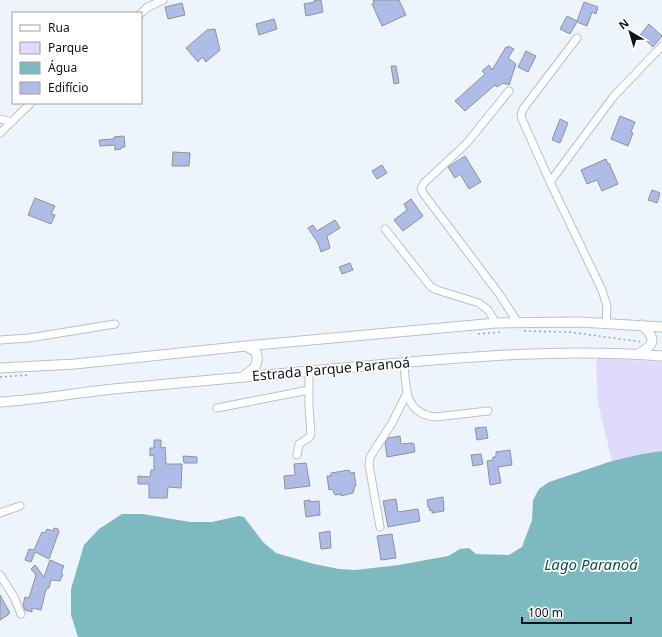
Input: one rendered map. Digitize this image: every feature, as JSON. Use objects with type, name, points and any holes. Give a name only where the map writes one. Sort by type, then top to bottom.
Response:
[{"type":"main road","points":[[0,368],[75,364],[246,346],[496,323],[520,327],[580,322],[662,327]]},
{"type":"main road","points":[[638,354],[648,349],[652,343],[651,335],[642,326]]},
{"type":"main road","points":[[244,376],[253,370],[258,358],[256,352],[246,346]]},
{"type":"main road","name":"Estrada Parque Paranoá","points":[[0,402],[22,401],[244,376],[512,354],[593,353],[662,356]]},
{"type":"street","points":[[142,12],[148,7],[163,0]]},
{"type":"street","points":[[577,38],[523,109],[521,115],[550,182],[602,290],[607,306],[606,324]]},
{"type":"street","points":[[550,182],[614,96],[662,46]]},
{"type":"street","points":[[509,91],[466,144],[424,182],[421,189],[500,295],[520,327]]},
{"type":"street","points":[[0,133],[30,104]]},
{"type":"street","points":[[0,119],[12,122]]},
{"type":"street","points":[[385,229],[431,286],[437,290],[479,303],[488,310],[496,323]]},
{"type":"street","points":[[0,340],[29,338],[115,324]]},
{"type":"street","points":[[404,363],[408,399],[419,411],[428,416],[436,417],[488,410]]},
{"type":"street","points":[[296,455],[299,444],[311,436],[309,371]]},
{"type":"street","points":[[217,408],[309,390]]},
{"type":"street","points":[[380,527],[369,465],[370,456],[392,424],[407,394]]},
{"type":"street","points":[[0,513],[20,506]]},
{"type":"street","points":[[0,575],[14,597],[21,614]]},
{"type":"path","points":[[520,327],[652,343]]},
{"type":"path","points":[[475,334],[506,331]]},
{"type":"path","points":[[0,377],[29,375]]},
{"type":"green space","points":[[598,358],[662,362],[662,451],[612,461],[598,403],[596,364]]},
{"type":"water","name":"Lago Paranoá","points":[[662,451],[662,637],[78,637],[71,615],[71,589],[84,545],[99,529],[122,514],[143,514],[190,522],[212,522],[239,516],[244,517],[263,542],[276,553],[314,564],[339,569],[355,570],[399,565],[448,556],[460,549],[469,548],[476,554],[509,555],[522,547],[532,520],[533,500],[539,489],[549,482],[612,461]]},
{"type":"building","points":[[314,0],[321,0],[323,12],[306,16],[304,4],[315,2]]},
{"type":"building","points":[[373,0],[399,0],[406,15],[382,26],[372,4],[374,3]]},
{"type":"building","points":[[584,2],[598,7],[596,14],[592,12],[587,26],[577,22],[570,34],[560,29],[567,16],[577,21]]},
{"type":"building","points":[[182,3],[185,15],[168,19],[165,7]]},
{"type":"building","points":[[274,19],[277,29],[259,35],[256,24]]},
{"type":"building","points":[[649,24],[662,36],[653,47],[640,35]]},
{"type":"building","points":[[215,29],[220,50],[206,62],[202,57],[198,62],[186,48],[207,30]]},
{"type":"building","points":[[508,46],[514,49],[508,58],[516,64],[509,85],[503,83],[497,87],[495,85],[465,111],[455,101],[485,74],[482,71],[489,65],[492,70]]},
{"type":"building","points":[[526,51],[536,56],[528,72],[518,67]]},
{"type":"building","points":[[391,66],[396,66],[399,83],[394,84]]},
{"type":"building","points":[[620,116],[635,122],[628,146],[611,139]]},
{"type":"building","points":[[560,119],[568,123],[560,143],[552,140]]},
{"type":"building","points":[[124,136],[125,147],[121,147],[121,149],[115,150],[115,145],[100,146],[99,140],[114,139],[114,137]]},
{"type":"building","points":[[173,152],[190,153],[189,166],[172,166]]},
{"type":"building","points":[[465,156],[481,182],[469,189],[460,174],[455,178],[448,167]]},
{"type":"building","points":[[606,159],[618,184],[602,191],[597,180],[587,184],[581,170]]},
{"type":"building","points":[[382,165],[387,173],[377,179],[372,171]]},
{"type":"building","points":[[652,190],[660,193],[657,203],[648,200]]},
{"type":"building","points":[[35,198],[55,206],[51,214],[55,215],[51,224],[28,215]]},
{"type":"building","points":[[411,199],[423,216],[403,231],[394,220],[407,210],[404,204]]},
{"type":"building","points":[[335,220],[340,228],[327,236],[330,248],[321,252],[318,243],[308,228],[313,225],[317,231]]},
{"type":"building","points":[[350,263],[353,270],[342,274],[339,267]]},
{"type":"building","points":[[486,427],[488,438],[477,440],[475,428]]},
{"type":"building","points":[[400,436],[401,444],[414,444],[415,452],[387,457],[385,443],[388,438]]},
{"type":"building","points":[[154,440],[161,440],[161,448],[165,447],[166,464],[182,464],[181,488],[168,487],[167,498],[149,498],[149,484],[138,484],[138,476],[150,477],[151,470],[154,470],[154,455],[150,456],[150,448],[154,448]]},
{"type":"building","points":[[510,450],[512,465],[498,467],[501,483],[490,485],[487,461],[493,460],[493,457],[496,457],[496,452]]},
{"type":"building","points":[[481,454],[483,464],[473,466],[471,455]]},
{"type":"building","points":[[183,456],[197,457],[197,463],[184,463]]},
{"type":"building","points":[[306,463],[310,486],[285,489],[284,476],[295,475],[294,464]]},
{"type":"building","points":[[349,470],[351,473],[354,472],[356,486],[353,493],[341,496],[341,494],[335,495],[332,489],[329,490],[327,476],[331,476],[331,473]]},
{"type":"building","points":[[443,497],[444,511],[432,513],[432,510],[430,511],[428,507],[427,500]]},
{"type":"building","points":[[396,499],[398,512],[418,509],[420,521],[388,527],[383,501]]},
{"type":"building","points":[[310,500],[310,502],[319,501],[320,515],[306,517],[304,501]]},
{"type":"building","points":[[54,528],[58,529],[59,532],[49,559],[35,552],[31,562],[25,560],[29,549],[34,550],[42,532],[45,533],[47,529],[53,531]]},
{"type":"building","points":[[330,531],[331,548],[321,549],[319,533]]},
{"type":"building","points":[[392,534],[396,558],[381,560],[377,536]]},
{"type":"building","points":[[50,560],[64,566],[60,581],[51,580],[49,588],[46,589],[41,610],[32,608],[32,612],[25,610],[23,605],[25,597],[29,598],[36,575],[31,569],[35,565],[44,577]]},
{"type":"building","points":[[0,595],[10,613],[0,620]]}]
